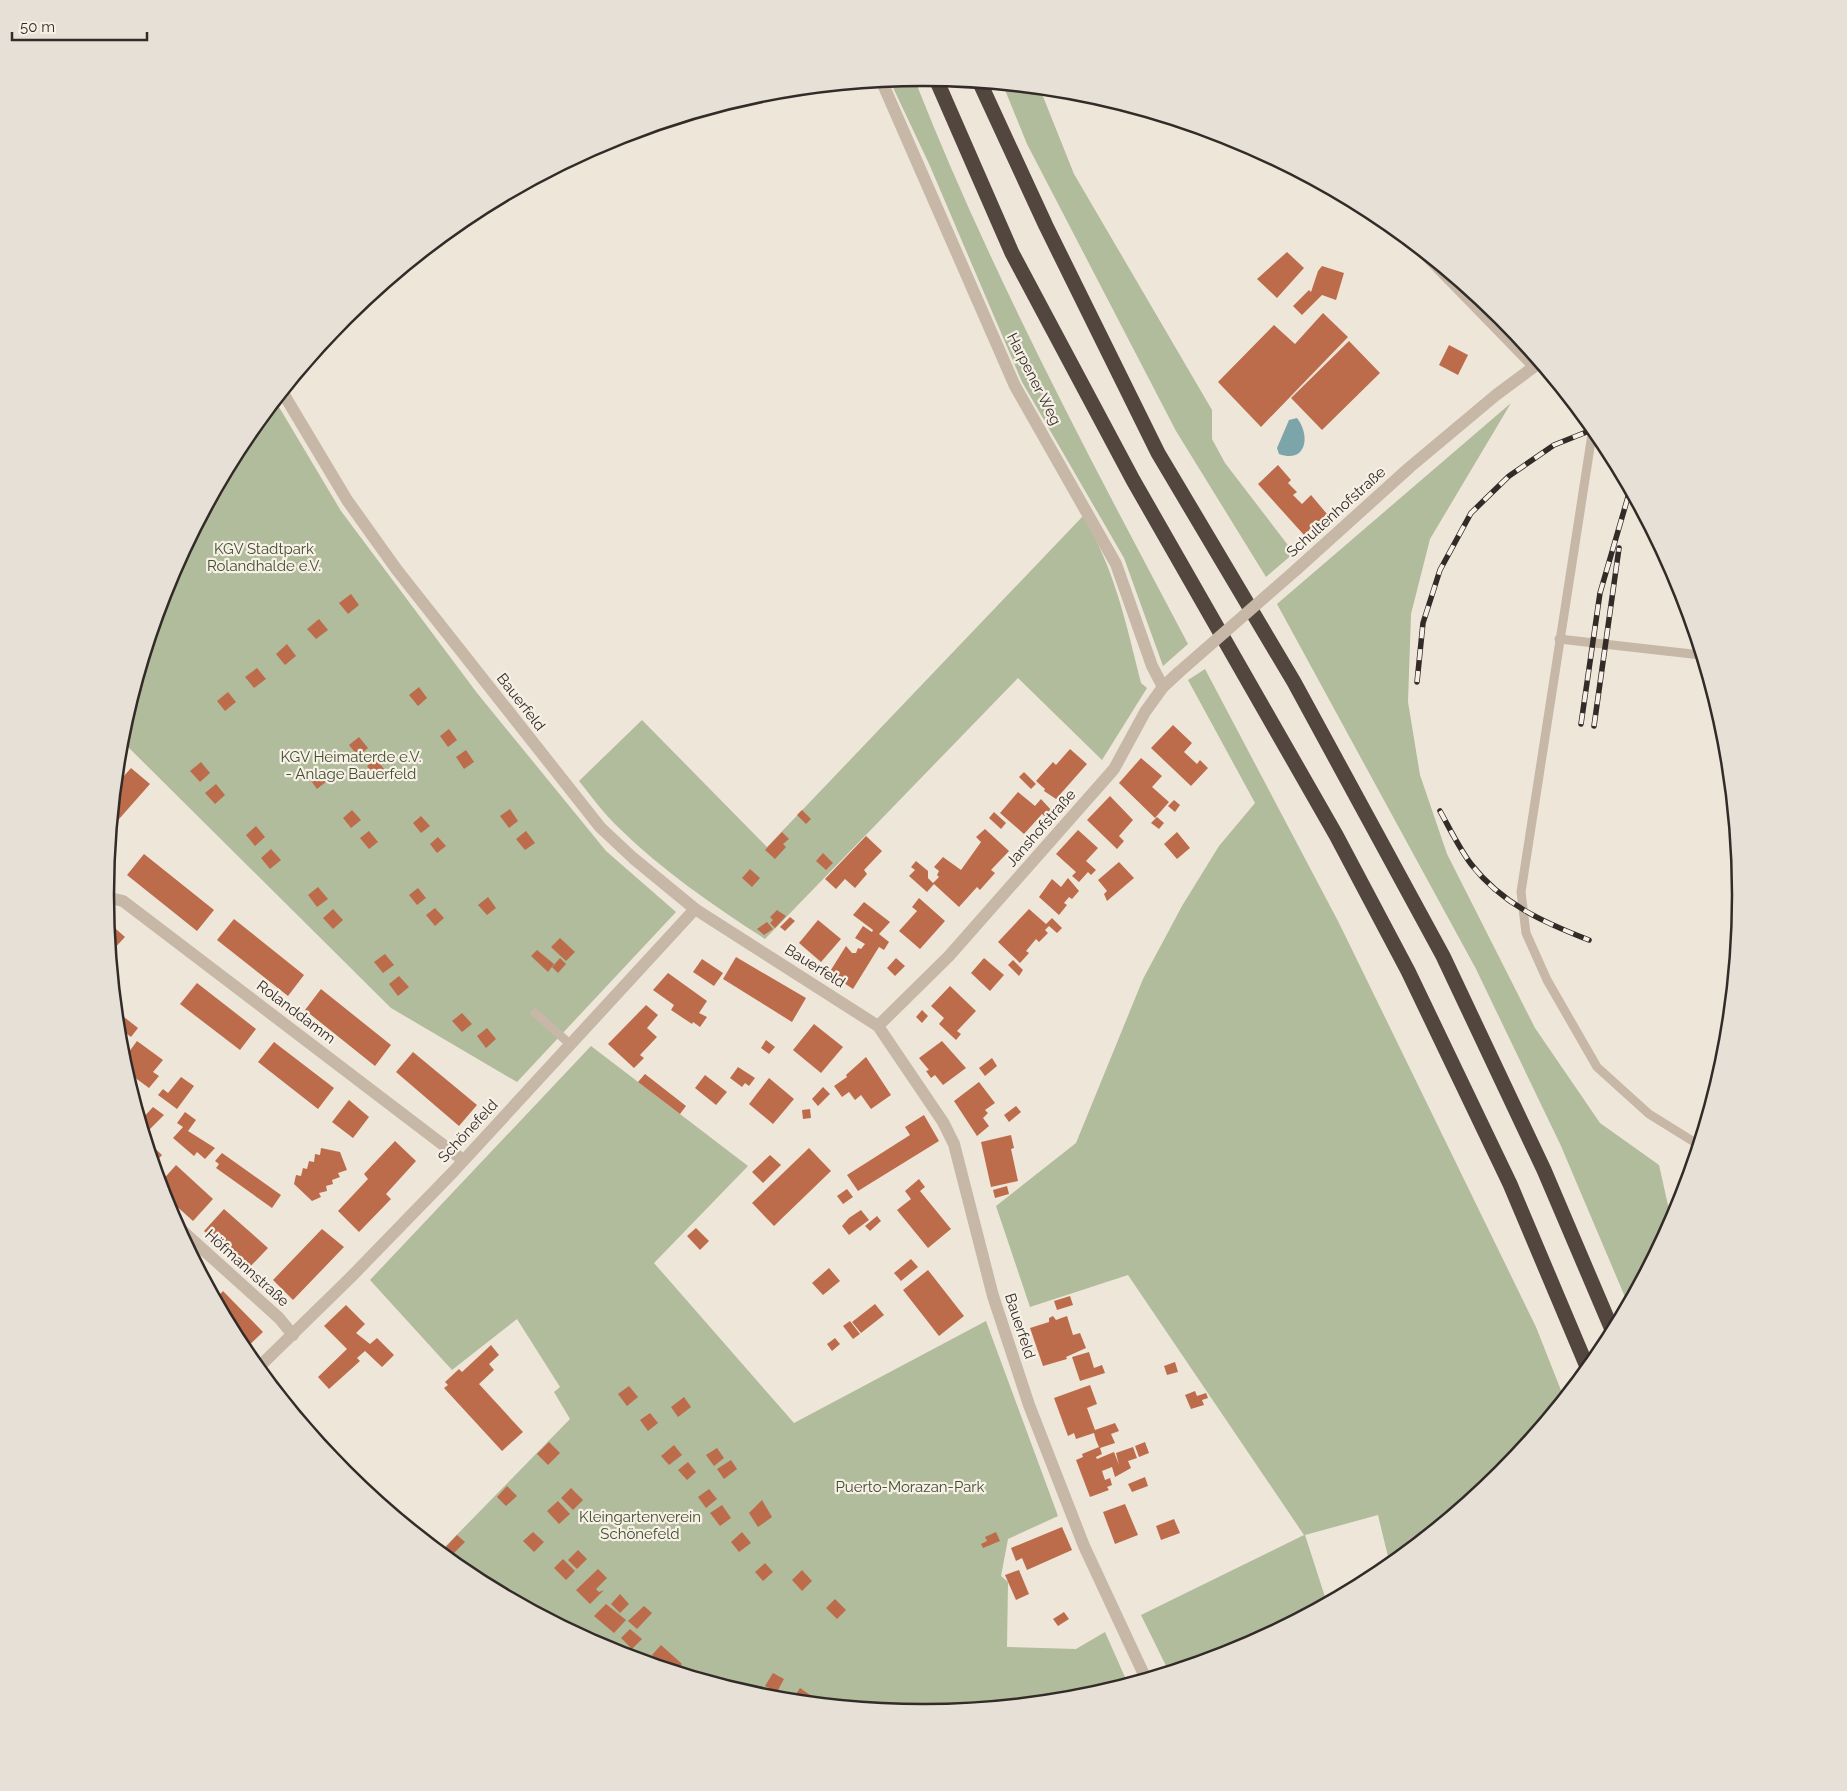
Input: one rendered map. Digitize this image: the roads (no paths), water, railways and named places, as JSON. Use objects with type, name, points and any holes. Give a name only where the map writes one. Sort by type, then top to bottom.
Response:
[{"type":"highway","points":[[939,87],[1012,253],[1133,480],[1336,835],[1408,971],[1510,1184],[1585,1361]]},
{"type":"highway","points":[[983,89],[1046,226],[1158,453],[1294,682],[1443,956],[1544,1170],[1609,1323]]},
{"type":"street","name":"Harpener Weg","points":[[887,87],[1015,386],[1116,564],[1152,666],[1163,687]]},
{"type":"street","name":"Schultenhofstraße","points":[[1476,305],[1511,339]]},
{"type":"street","name":"Schultenhofstraße","points":[[1163,687],[1410,467],[1535,365]]},
{"type":"street","name":"Bauerfeld","points":[[285,398],[368,530],[568,789],[616,843],[695,910],[878,1026],[950,1135],[957,1154],[992,1296],[1029,1405],[1084,1546],[1144,1674]]},
{"type":"street","name":"Janshofstraße","points":[[878,1026],[928,979],[1114,769],[1145,712],[1163,687]]},
{"type":"street","name":"Rolanddamm","points":[[114,898],[123,900],[462,1160]]},
{"type":"street","name":"Schönefeld","points":[[263,1363],[293,1335],[462,1160],[695,910]]},
{"type":"street","name":"Höfmannstraße","points":[[192,1239],[279,1318],[293,1335]]},
{"type":"lane","points":[[1591,439],[1521,892],[1526,933],[1547,980],[1597,1067],[1649,1114],[1694,1142]]},
{"type":"lane","points":[[1559,639],[1696,654]]},
{"type":"lane","points":[[535,1013],[571,1045]]},
{"type":"water","points":[[1297,418],[1305,440],[1300,452],[1288,456],[1279,454],[1277,448],[1289,420]]},
{"type":"railway","points":[[1417,682],[1423,623],[1440,570],[1471,513],[1509,476],[1554,445],[1586,432]]},
{"type":"railway","points":[[1581,724],[1600,593],[1628,498]]},
{"type":"railway","points":[[1594,726],[1619,548]]},
{"type":"railway","points":[[1440,811],[1471,864],[1496,890],[1540,919],[1589,940]]},
{"type":"park label","name":"KGV Stadtpark Rolandhalde e.V.","points":[[264,558]]},
{"type":"park label","name":"KGV Heimaterde e.V. - Anlage Bauerfeld","points":[[351,766]]},
{"type":"park label","name":"Puerto-Morazan-Park","points":[[910,1487]]},
{"type":"park label","name":"Kleingartenverein Schönefeld","points":[[640,1526]]}]
